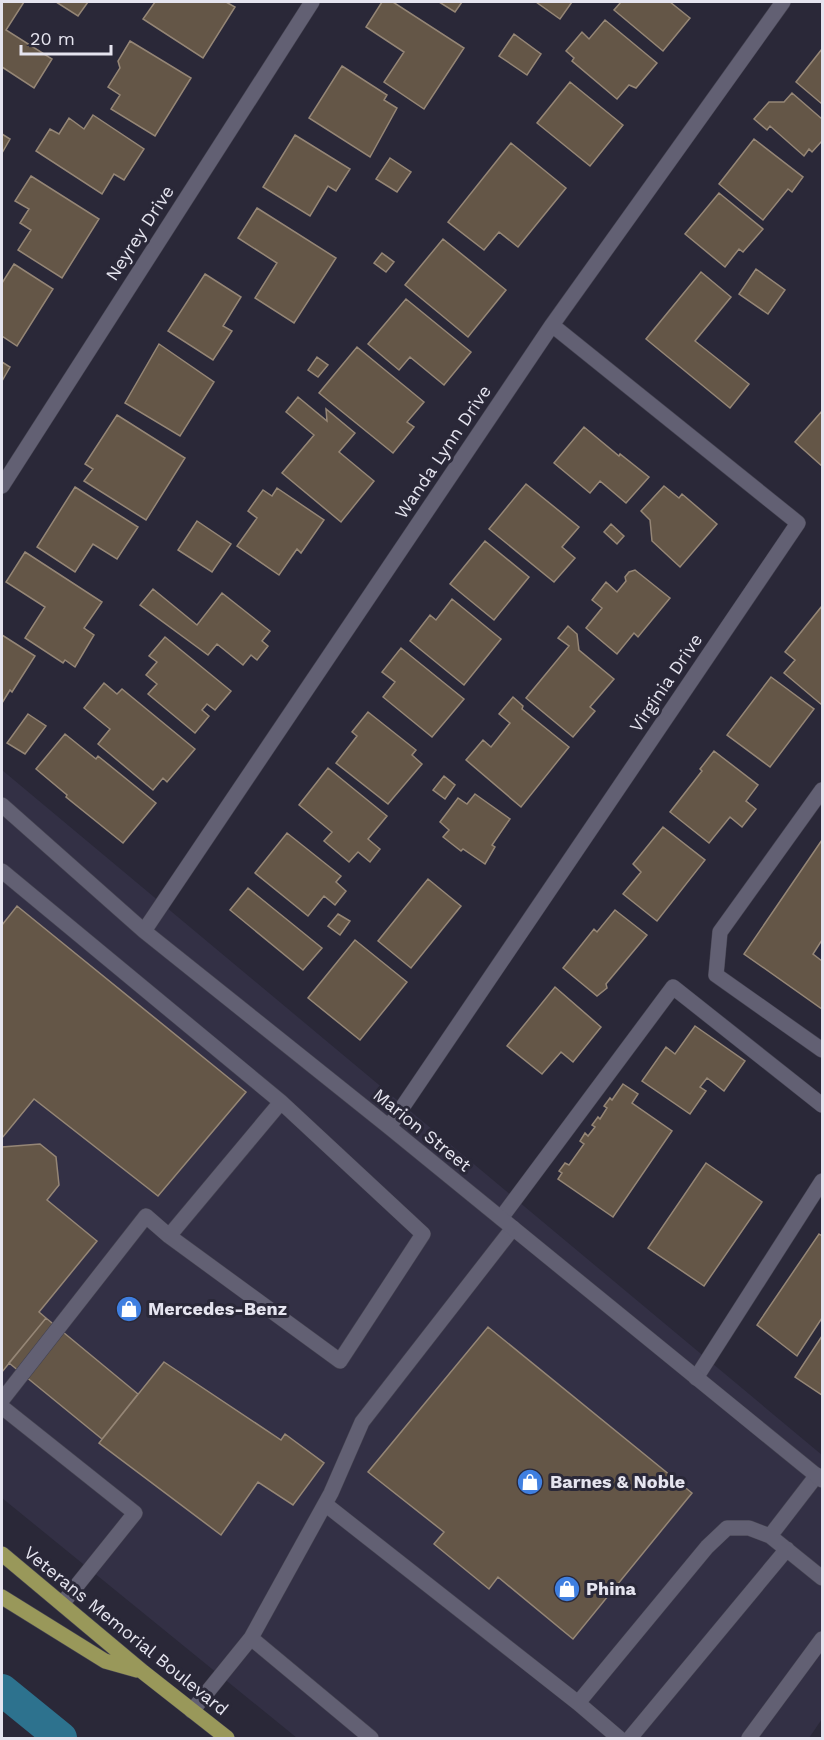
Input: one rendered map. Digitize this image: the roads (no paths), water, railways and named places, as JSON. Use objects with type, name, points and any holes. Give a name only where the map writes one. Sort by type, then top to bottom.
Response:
[{"type":"main road","name":"Veterans Memorial Boulevard","points":[[2,1554],[143,1672],[227,1738]]},
{"type":"main road","points":[[2,1596],[105,1661],[143,1672]]},
{"type":"street","name":"Neyrey Drive","points":[[2,486],[312,2]]},
{"type":"street","name":"Wanda Lynn Drive","points":[[144,931],[552,325],[783,2]]},
{"type":"street","name":"Virginia Drive","points":[[389,1127],[798,523],[552,325]]},
{"type":"street","points":[[822,790],[720,932],[716,975],[822,1050]]},
{"type":"street","name":"Marion Street","points":[[2,805],[144,931],[820,1478]]},
{"type":"street","points":[[2,871],[281,1102],[423,1234],[339,1361],[169,1236],[146,1216],[2,1400]]},
{"type":"street","points":[[192,1711],[250,1638],[328,1498],[362,1422],[507,1223],[673,987],[822,1105]]},
{"type":"street","points":[[169,1236],[281,1102]]},
{"type":"street","points":[[696,1377],[822,1181]]},
{"type":"street","points":[[2,1407],[135,1513],[62,1604]]},
{"type":"street","points":[[770,1536],[820,1478]]},
{"type":"street","points":[[328,1498],[619,1738]]},
{"type":"street","points":[[578,1703],[707,1547],[727,1528],[749,1528],[770,1536],[822,1578]]},
{"type":"street","points":[[630,1738],[787,1549]]},
{"type":"street","points":[[250,1638],[370,1738]]},
{"type":"street","points":[[749,1738],[822,1639]]},
{"type":"waterway","points":[[2,1690],[61,1738]]},
{"type":"place","name":"Mercedes-Benz","points":[[129,1309]]},
{"type":"place","name":"Barnes & Noble","points":[[530,1482]]},
{"type":"place","name":"Phina","points":[[567,1589]]}]
